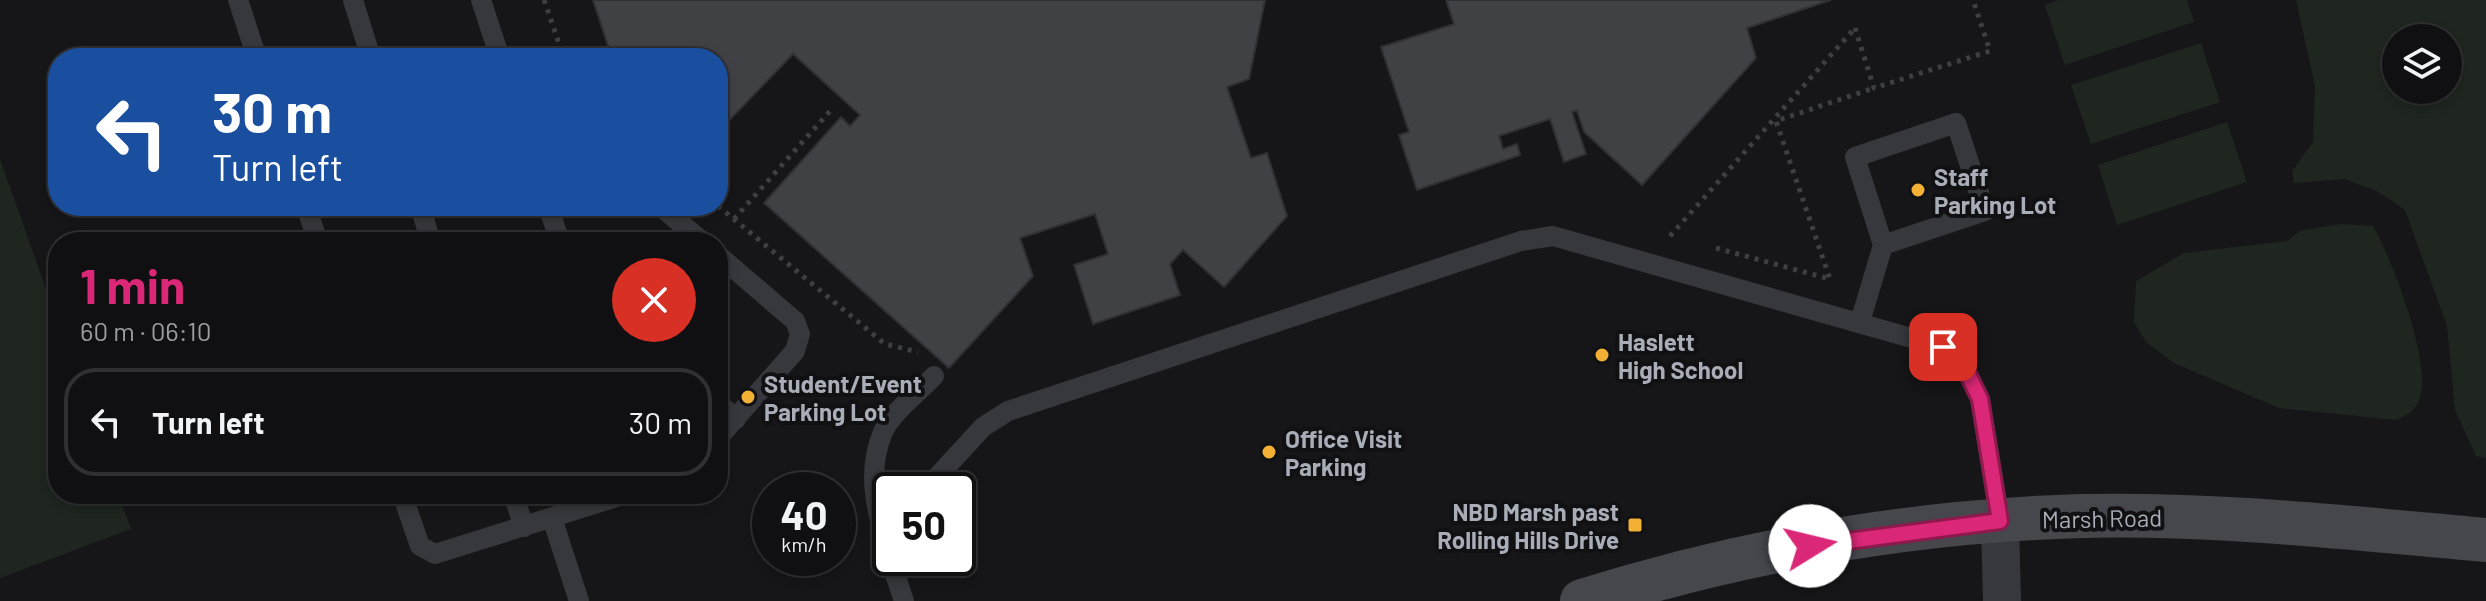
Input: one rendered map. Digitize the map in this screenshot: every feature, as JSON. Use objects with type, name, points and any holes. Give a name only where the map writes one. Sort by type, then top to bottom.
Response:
[{"type":"main road","name":"Marsh Road","points":[[1582,601],[1779,551],[1873,535],[2000,521],[2169,516],[2486,540]]},
{"type":"street","points":[[2000,521],[2002,601]]},
{"type":"lane","points":[[238,0],[254,48]]},
{"type":"lane","points":[[353,0],[368,48]]},
{"type":"lane","points":[[481,0],[497,48]]},
{"type":"lane","points":[[1860,322],[1883,245],[1855,157],[1956,123],[1985,211],[1883,245]]},
{"type":"lane","points":[[672,216],[691,232]]},
{"type":"lane","points":[[942,472],[983,427],[1008,411],[1532,238],[1563,238],[1943,347],[1965,368],[1980,399],[2000,521]]},
{"type":"lane","points":[[728,264],[795,321],[800,334],[795,351],[728,427]]},
{"type":"lane","points":[[874,472],[884,430],[934,376]]},
{"type":"lane","points":[[728,412],[736,419]]},
{"type":"lane","points":[[405,504],[420,546],[435,554],[595,504]]},
{"type":"lane","points":[[516,504],[524,527]]},
{"type":"lane","points":[[552,518],[579,601]]},
{"type":"lane","points":[[896,576],[904,601]]},
{"type":"path","points":[[544,0],[561,48]]},
{"type":"path","points":[[1701,244],[1830,279],[1776,121],[1990,51],[1973,0]]},
{"type":"path","points":[[1855,28],[1874,88]]},
{"type":"path","points":[[734,219],[830,111]]},
{"type":"path","points":[[728,214],[885,344],[924,353]]},
{"type":"shaded area","points":[[2059,0],[2187,0],[2194,22],[2065,65],[2045,5]]},
{"type":"shaded area","points":[[2296,0],[2486,0],[2486,458],[2476,456],[2455,410],[2447,326],[2405,210],[2377,191],[2344,179],[2294,183],[2292,171],[2313,142],[2315,86]]},
{"type":"shaded area","points":[[2201,43],[2220,102],[2091,144],[2071,85]]},
{"type":"shaded area","points":[[2227,122],[2247,182],[2117,225],[2098,165]]},
{"type":"shaded area","points":[[0,159],[48,295],[48,504],[122,504],[131,529],[0,578]]},
{"type":"shaded area","points":[[2341,224],[2373,226],[2390,262],[2416,339],[2421,363],[2419,400],[2410,413],[2396,420],[2279,408],[2174,363],[2146,342],[2134,322],[2136,281],[2184,253],[2287,241],[2300,231]]},
{"type":"building","points":[[593,0],[1265,0],[1249,79],[1227,87],[1251,158],[1267,153],[1287,216],[1224,287],[1183,250],[1170,264],[1180,295],[1093,324],[1074,265],[1108,254],[1095,214],[1020,238],[1033,276],[949,368],[764,203],[841,117],[850,126],[860,115],[793,54],[728,122],[728,48],[609,48]]},
{"type":"building","points":[[1446,0],[1831,0],[1747,28],[1756,58],[1642,185],[1584,132],[1577,111],[1572,112],[1586,154],[1564,162],[1550,119],[1499,136],[1503,149],[1517,144],[1520,155],[1417,190],[1399,135],[1409,132],[1381,47],[1454,24]]},
{"type":"place","name":"Staff Parking Lot","points":[[1918,190]]},
{"type":"place","name":"Haslett High School","points":[[1602,355]]},
{"type":"place","name":"Student/Event Parking Lot","points":[[748,397]]},
{"type":"place","name":"Office Visit Parking","points":[[1269,452]]},
{"type":"place","name":"NBD Marsh past Rolling Hills Drive","points":[[1635,525]]},
{"type":"route","points":[[1810,546],[1873,535],[2000,521],[1980,399],[1965,368],[1943,347]]}]
